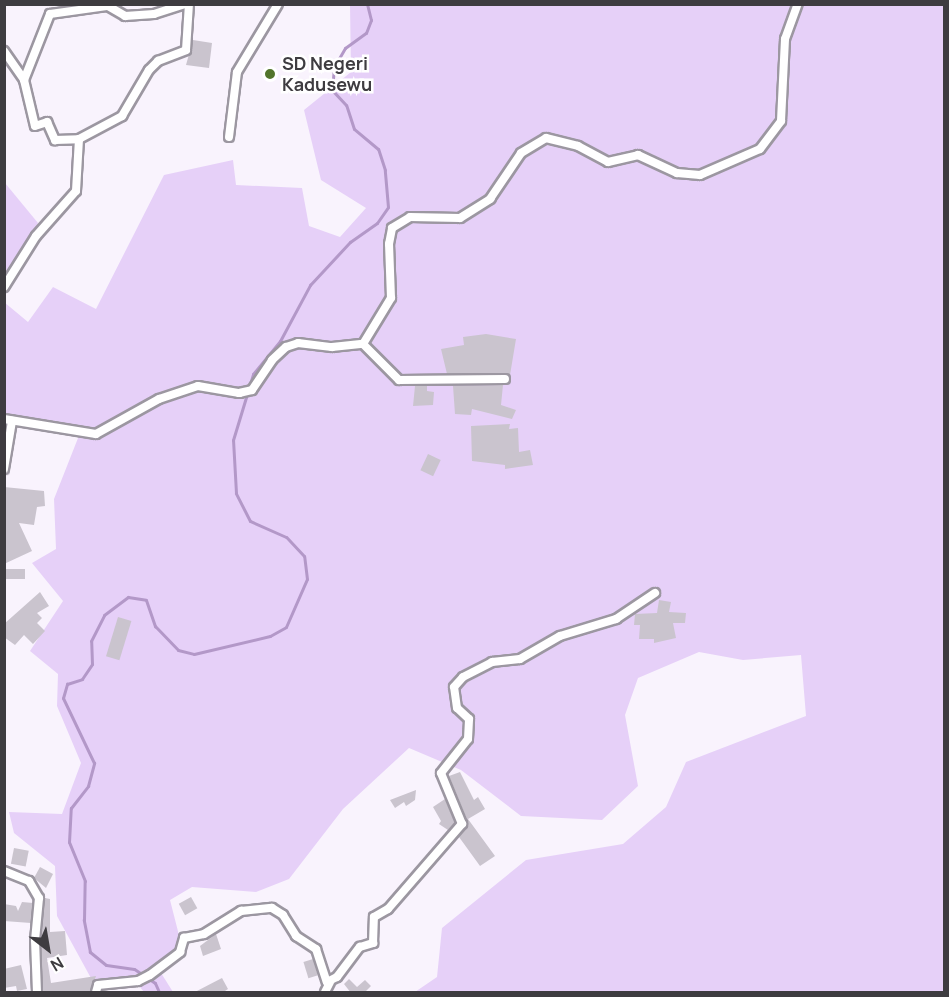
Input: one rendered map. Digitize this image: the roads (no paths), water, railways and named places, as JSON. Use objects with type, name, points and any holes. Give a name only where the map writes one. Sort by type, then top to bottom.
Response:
[{"type":"street","points":[[24,80],[50,14],[108,6],[124,16],[154,14],[184,4]]},
{"type":"street","points":[[4,51],[24,80],[35,126],[47,122],[54,140],[79,139],[122,116],[149,70],[158,61],[186,50],[189,4]]},
{"type":"street","points":[[229,137],[237,72],[278,4]]},
{"type":"street","points":[[363,344],[391,298],[389,244],[392,228],[410,217],[460,218],[490,199],[521,153],[546,138],[578,146],[608,162],[638,155],[677,173],[700,175],[760,149],[781,121],[785,39],[798,4]]},
{"type":"street","points":[[4,287],[36,236],[76,191],[79,139]]},
{"type":"street","points":[[4,469],[8,420],[96,434],[159,399],[198,386],[239,393],[252,390],[286,346],[298,343],[332,347],[363,344]]},
{"type":"street","points":[[363,344],[399,380],[505,379]]},
{"type":"street","points":[[325,993],[330,982],[360,947],[373,943],[374,917],[388,909],[462,824],[441,773],[468,739],[469,719],[457,708],[454,687],[463,677],[492,662],[520,659],[560,636],[616,619],[655,593]]},
{"type":"street","points":[[4,871],[29,881],[39,898],[35,940],[37,993]]},
{"type":"street","points":[[96,993],[98,985],[138,981],[150,975],[180,952],[184,938],[204,934],[240,911],[272,908],[283,915],[296,936],[316,949],[324,978],[330,982]]},
{"type":"waterway","points":[[159,992],[155,983],[134,969],[106,965],[90,952],[84,920],[85,881],[69,842],[71,808],[88,786],[94,763],[63,698],[67,684],[82,679],[92,664],[91,641],[104,615],[128,597],[146,600],[155,626],[178,650],[194,654],[270,636],[286,627],[307,579],[304,556],[286,537],[250,521],[236,493],[233,440],[253,374],[280,341],[310,285],[350,242],[377,223],[388,207],[385,170],[378,149],[354,129],[346,105],[332,90],[334,67],[345,48],[366,33],[371,20],[367,4]]},
{"type":"place","name":"SD Negeri Kadusewu","points":[[270,74]]}]
